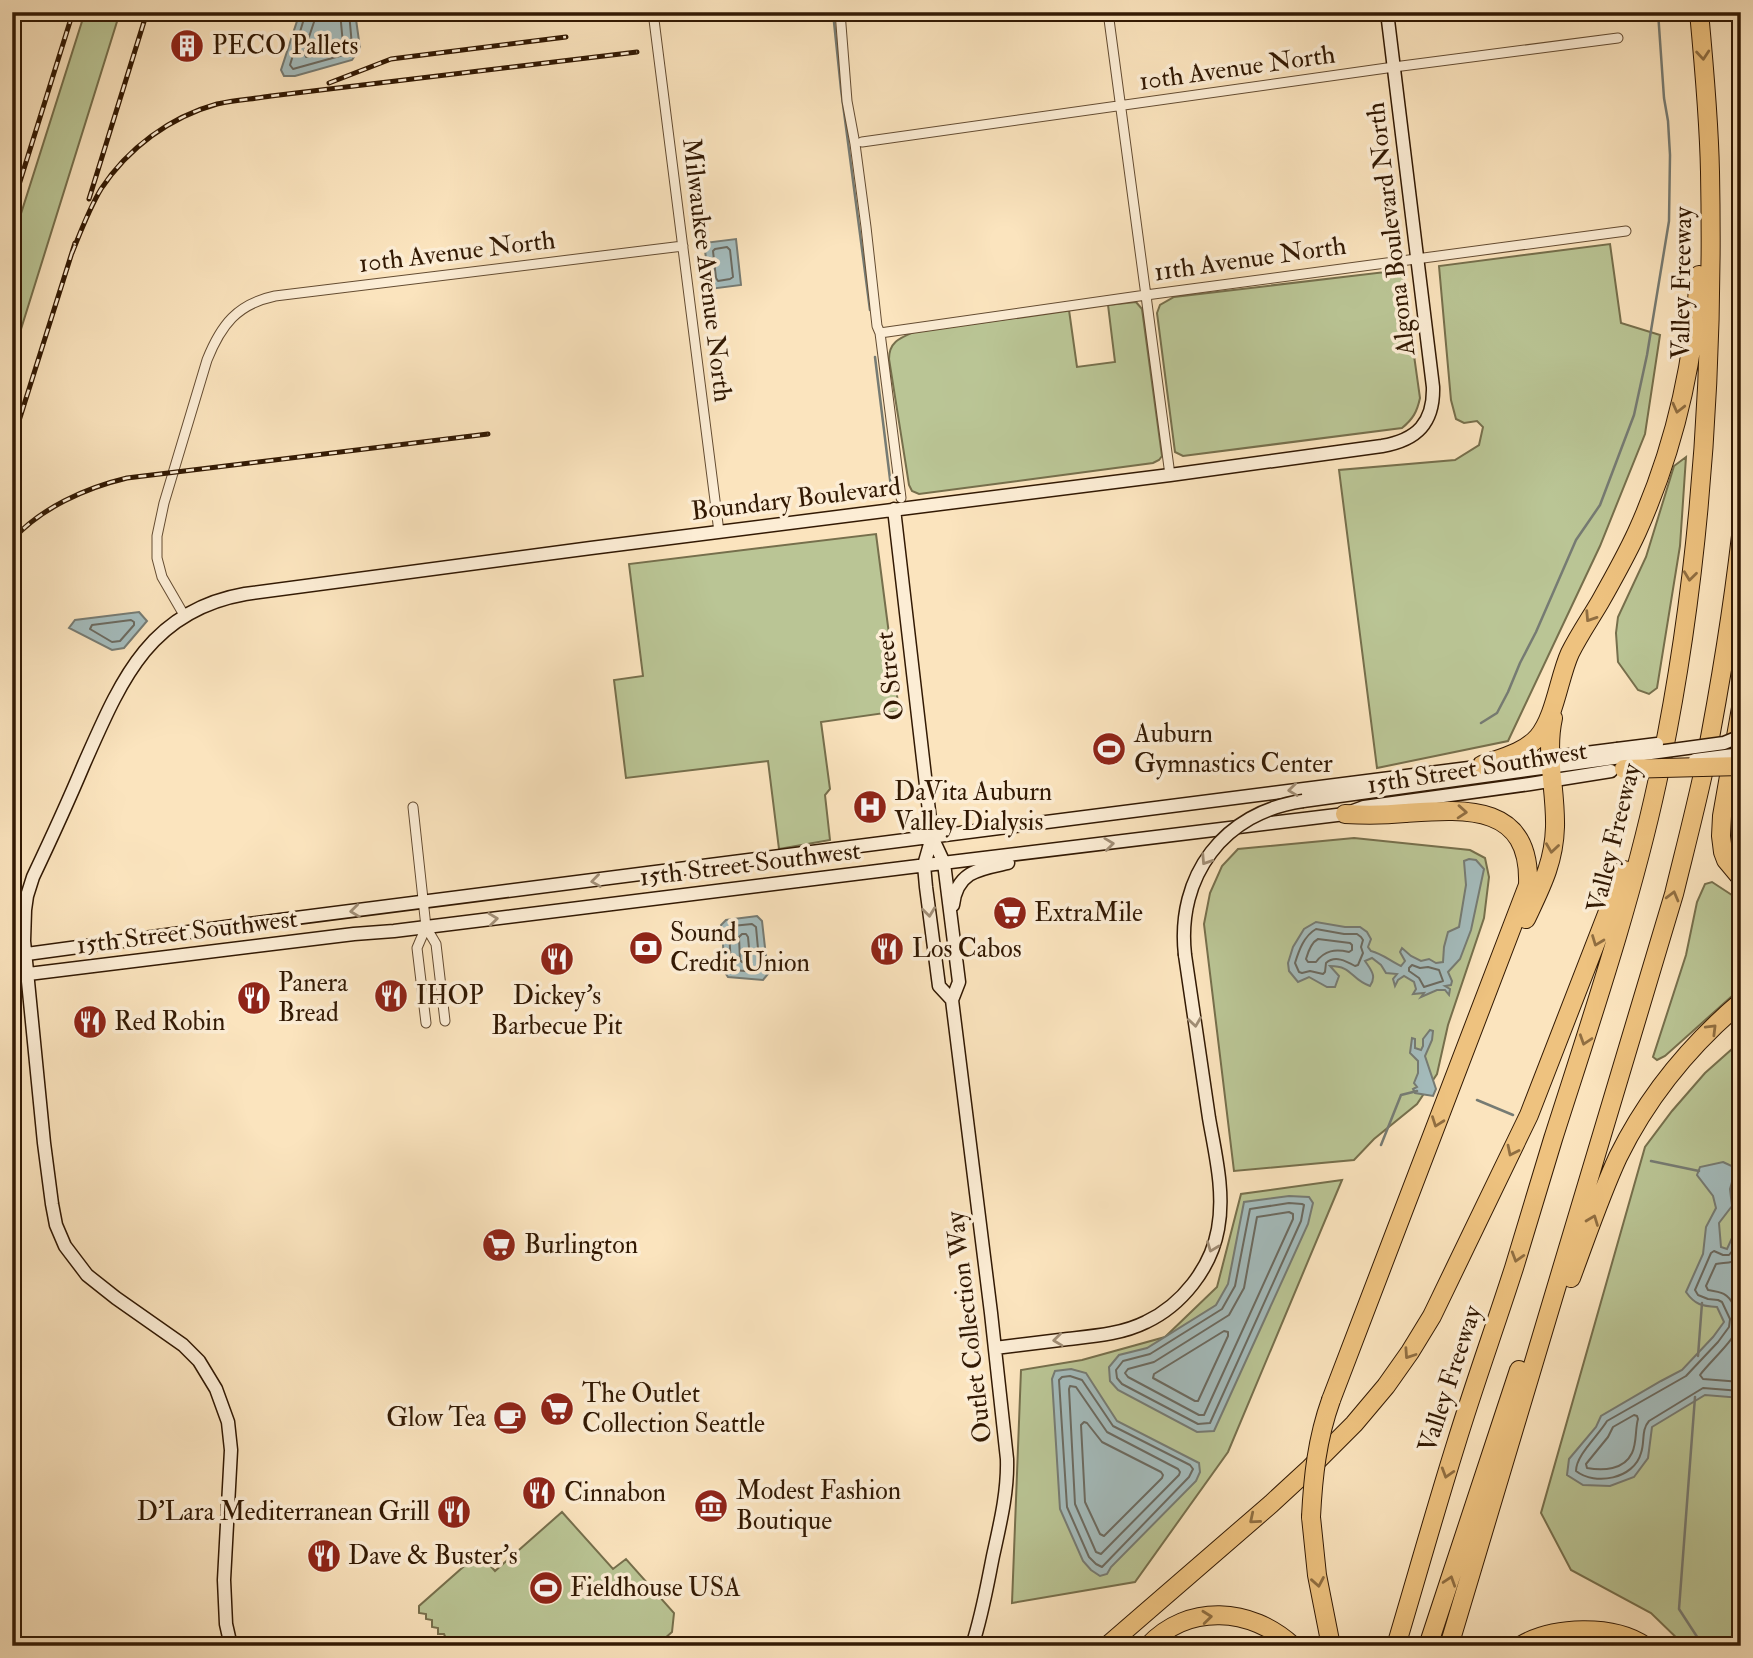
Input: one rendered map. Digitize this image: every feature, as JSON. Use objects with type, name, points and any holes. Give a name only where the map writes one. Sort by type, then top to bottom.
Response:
[{"type":"highway","name":"Valley Freeway","points":[[1396,1646],[1457,1440],[1514,1269],[1590,1024],[1632,881],[1656,785],[1684,630],[1704,442],[1710,300],[1710,170],[1699,12]]},
{"type":"highway","points":[[1482,765],[1521,750],[1544,729],[1564,667],[1636,533],[1665,459],[1691,353],[1697,311],[1706,97]]},
{"type":"highway","points":[[1449,1646],[1674,894],[1700,783],[1729,626],[1741,536]]},
{"type":"highway","points":[[1461,1059],[1544,883],[1550,864],[1555,827],[1551,768],[1552,724],[1564,667]]},
{"type":"highway","points":[[1741,708],[1721,835],[1726,860],[1741,878]]},
{"type":"highway","points":[[1617,762],[1741,766]]},
{"type":"highway","points":[[1107,1646],[1272,1504],[1354,1424],[1386,1386],[1433,1316],[1529,1115],[1656,785]]},
{"type":"highway","points":[[1331,1646],[1317,1575],[1311,1517],[1316,1451],[1324,1419],[1528,885],[1528,866],[1522,844],[1511,830],[1494,817],[1467,811],[1345,814]]},
{"type":"highway","points":[[1501,1468],[1601,1200],[1629,1136],[1678,1065],[1708,1032],[1741,1002]]},
{"type":"highway","points":[[1428,1646],[1584,1172],[1597,1149]]},
{"type":"highway","points":[[1148,1646],[1160,1634],[1181,1622],[1215,1615],[1244,1617],[1256,1621],[1293,1646]]},
{"type":"highway","points":[[1520,1646],[1561,1631],[1601,1630],[1629,1637],[1645,1646]]},
{"type":"main road","name":"Algona Boulevard North","points":[[1387,12],[1433,397],[1431,411],[1414,434]]},
{"type":"main road","name":"Boundary Boulevard","points":[[27,974],[19,955],[29,890],[116,695],[137,659],[161,633],[184,615],[216,600],[590,548],[1170,475],[1392,444],[1414,434]]},
{"type":"main road","name":"O Street","points":[[894,509],[932,837],[944,863]]},
{"type":"main road","name":"15th Street Southwest","points":[[12,976],[1345,814],[1364,807],[1530,785],[1551,768],[1617,762],[1741,735]]},
{"type":"main road","name":"15th Street Southwest","points":[[19,955],[1482,765],[1551,768],[1741,754]]},
{"type":"main road","points":[[995,1348],[1106,1334],[1145,1322],[1164,1311],[1185,1293],[1213,1249],[1219,1220],[1219,1178],[1185,955],[1184,916],[1189,894],[1199,871],[1214,848],[1236,827],[1258,813],[1276,806],[1551,768]]},
{"type":"main road","name":"O Street","points":[[924,865],[932,837]]},
{"type":"main road","points":[[953,934],[954,896],[970,873],[1066,849]]},
{"type":"main road","name":"Outlet Collection Way","points":[[944,863],[959,982],[952,1000],[1005,1430],[1007,1480],[987,1588],[972,1646]]},
{"type":"main road","name":"Outlet Collection Way","points":[[924,865],[939,986],[952,1000]]},
{"type":"main road","points":[[27,974],[44,1143],[59,1234],[74,1260],[87,1275],[190,1351],[212,1380],[226,1415],[231,1450],[224,1580],[226,1623],[231,1646]]},
{"type":"street","points":[[12,23],[16,12]]},
{"type":"street","name":"Milwaukee Avenue North","points":[[653,12],[719,533]]},
{"type":"street","points":[[840,12],[847,101],[901,498]]},
{"type":"street","points":[[1108,12],[1170,475]]},
{"type":"street","name":"10th Avenue North","points":[[862,142],[1618,38]]},
{"type":"street","name":"11th Avenue North","points":[[880,333],[1626,231]]},
{"type":"street","name":"10th Avenue North","points":[[184,615],[159,569],[158,528],[207,360],[219,335],[239,309],[275,296],[683,246]]},
{"type":"street","points":[[413,807],[426,927],[436,944],[445,1021]]},
{"type":"street","points":[[426,927],[417,948],[426,1023]]},
{"type":"green space","points":[[85,12],[120,12],[12,358],[12,242]]},
{"type":"green space","points":[[1610,244],[1621,323],[1660,335],[1645,434],[1600,546],[1508,741],[1377,768],[1339,470],[1455,460],[1479,445],[1483,427],[1477,421],[1464,423],[1456,419],[1451,400],[1439,266]]},
{"type":"green space","points":[[1402,270],[1420,398],[1414,415],[1402,428],[1183,456],[1175,452],[1157,313],[1160,305],[1174,297]]},
{"type":"green space","points":[[1136,302],[1142,309],[1162,456],[1159,460],[1153,463],[919,494],[912,491],[889,359],[891,348],[896,341],[914,332],[1069,310],[1077,367],[1115,362],[1108,305]]},
{"type":"green space","points":[[1686,457],[1680,546],[1657,688],[1649,694],[1638,690],[1618,662],[1618,617],[1646,557],[1674,466]]},
{"type":"green space","points":[[876,534],[899,711],[821,722],[830,789],[825,795],[830,840],[779,849],[768,761],[626,778],[614,680],[643,676],[629,564]]},
{"type":"green space","points":[[1354,838],[1470,850],[1485,858],[1489,877],[1484,918],[1448,1025],[1437,1074],[1417,1104],[1374,1139],[1354,1160],[1234,1171],[1204,924],[1210,893],[1222,866],[1238,849]]},
{"type":"green space","points":[[1712,882],[1741,901],[1741,988],[1665,1056],[1657,1060],[1653,1057],[1686,955],[1697,902],[1705,884]]},
{"type":"green space","points":[[1741,1041],[1741,1636],[1736,1646],[1685,1646],[1651,1613],[1571,1570],[1541,1513],[1645,1147],[1705,1073]]},
{"type":"green space","points":[[1342,1180],[1228,1452],[1135,1582],[1012,1603],[1021,1370],[1082,1360],[1165,1337],[1217,1287],[1241,1194]]},
{"type":"green space","name":"Fieldhouse USA","points":[[562,1512],[613,1569],[626,1559],[674,1613],[672,1632],[656,1646],[454,1646],[447,1641],[444,1634],[438,1634],[438,1628],[432,1627],[432,1620],[426,1619],[426,1614],[419,1613],[419,1606],[479,1553],[495,1571]]},
{"type":"water","points":[[300,12],[355,12],[360,48],[352,60],[295,76],[284,76],[281,70]]},
{"type":"water","points":[[736,239],[741,285],[710,289],[704,243]]},
{"type":"water","points":[[139,612],[147,621],[124,648],[112,650],[69,628],[75,620]]},
{"type":"water","points":[[1476,860],[1484,869],[1471,930],[1460,959],[1448,972],[1452,981],[1451,985],[1445,986],[1450,989],[1449,995],[1445,990],[1437,990],[1421,997],[1424,993],[1413,994],[1416,989],[1414,982],[1404,976],[1395,986],[1393,979],[1397,974],[1386,973],[1372,958],[1365,961],[1373,976],[1370,986],[1338,967],[1330,966],[1339,976],[1335,987],[1327,987],[1309,977],[1298,982],[1289,971],[1288,963],[1293,947],[1304,929],[1316,922],[1360,927],[1371,939],[1368,947],[1371,951],[1401,966],[1405,961],[1400,952],[1402,948],[1421,961],[1429,959],[1436,963],[1443,962],[1448,932],[1459,927],[1466,885],[1464,861]]},
{"type":"water","points":[[757,916],[762,921],[768,974],[763,980],[728,977],[724,971],[721,925],[726,920]]},
{"type":"water","points":[[1430,1030],[1433,1031],[1432,1040],[1425,1056],[1436,1089],[1433,1096],[1415,1093],[1413,1089],[1417,1087],[1414,1083],[1418,1073],[1418,1061],[1410,1053],[1412,1038],[1415,1039],[1415,1048],[1421,1050],[1423,1039]]},
{"type":"water","points":[[1723,1162],[1736,1168],[1730,1189],[1732,1206],[1719,1223],[1721,1247],[1727,1249],[1732,1238],[1741,1232],[1741,1398],[1705,1395],[1652,1427],[1648,1458],[1634,1477],[1610,1486],[1583,1485],[1567,1475],[1569,1459],[1596,1427],[1601,1416],[1682,1370],[1724,1322],[1717,1307],[1699,1304],[1686,1292],[1703,1254],[1706,1227],[1716,1208],[1713,1196],[1697,1175],[1700,1167]]},
{"type":"water","points":[[1289,1196],[1309,1197],[1313,1203],[1308,1224],[1214,1431],[1197,1432],[1118,1390],[1110,1381],[1109,1367],[1119,1355],[1147,1348],[1216,1305],[1228,1284],[1244,1202]]},
{"type":"water","points":[[1071,1369],[1086,1373],[1117,1421],[1199,1463],[1200,1472],[1196,1481],[1107,1574],[1100,1576],[1083,1561],[1060,1509],[1052,1379],[1055,1371]]},
{"type":"waterway","points":[[833,12],[870,310]]},
{"type":"waterway","points":[[1481,723],[1497,713],[1508,692],[1576,540],[1600,505],[1634,415],[1647,355],[1669,221],[1670,155],[1658,12]]},
{"type":"waterway","points":[[875,357],[891,487]]},
{"type":"waterway","points":[[1381,1145],[1401,1095],[1417,1091]]},
{"type":"waterway","points":[[1477,1100],[1513,1115]]},
{"type":"waterway","points":[[1651,1161],[1699,1171]]},
{"type":"waterway","points":[[1698,1356],[1702,1303]]},
{"type":"waterway","points":[[1695,1397],[1679,1609],[1703,1646]]},
{"type":"railway","points":[[12,207],[73,12]]},
{"type":"railway","points":[[89,199],[147,12]]},
{"type":"railway","points":[[329,83],[391,59],[566,37]]},
{"type":"railway","points":[[72,253],[101,189],[124,160],[167,126],[200,110],[237,101],[637,52]]},
{"type":"railway","points":[[12,443],[75,243]]},
{"type":"railway","points":[[12,540],[50,509],[95,487],[127,478],[488,434]]},
{"type":"place","name":"PECO Pallets","points":[[187,46]]},
{"type":"place","name":"Auburn Gymnastics Center","points":[[1109,749]]},
{"type":"place","name":"DaVita Auburn Valley Dialysis","points":[[870,807]]},
{"type":"place","name":"ExtraMile","points":[[1010,913]]},
{"type":"place","name":"Sound Credit Union","points":[[646,948]]},
{"type":"place","name":"Los Cabos","points":[[887,949]]},
{"type":"place","name":"Dickey's Barbecue Pit","points":[[557,959]]},
{"type":"place","name":"IHOP","points":[[391,996]]},
{"type":"place","name":"Panera Bread","points":[[254,998]]},
{"type":"place","name":"Red Robin","points":[[90,1022]]},
{"type":"place","name":"Burlington","points":[[499,1245]]},
{"type":"place","name":"The Outlet Collection Seattle","points":[[557,1409]]},
{"type":"place","name":"Glow Tea","points":[[510,1418]]},
{"type":"place","name":"Cinnabon","points":[[539,1493]]},
{"type":"place","name":"Modest Fashion Boutique","points":[[711,1506]]},
{"type":"place","name":"D'Lara Mediterranean Grill","points":[[454,1512]]},
{"type":"place","name":"Dave & Buster's","points":[[324,1556]]},
{"type":"place","name":"Fieldhouse USA","points":[[546,1588]]}]
